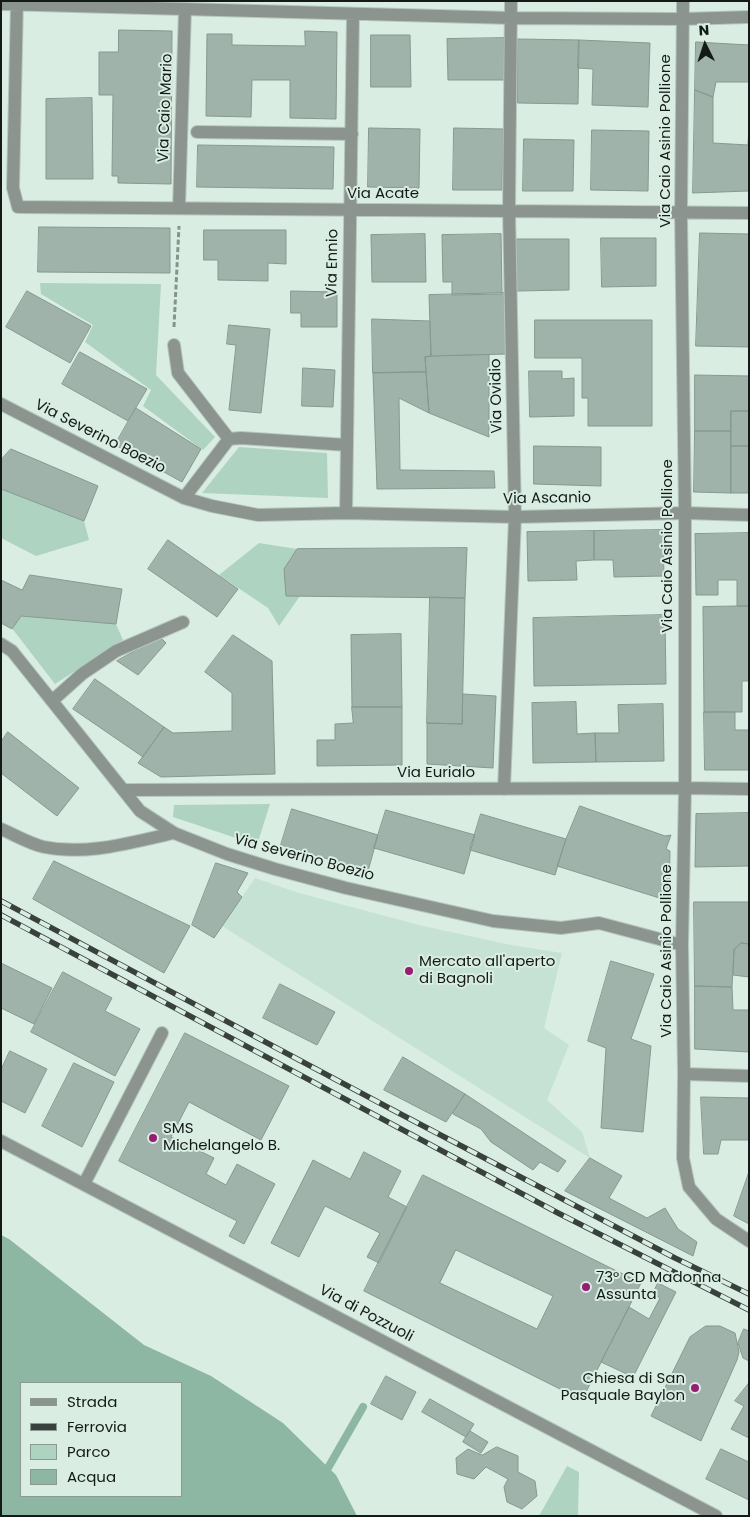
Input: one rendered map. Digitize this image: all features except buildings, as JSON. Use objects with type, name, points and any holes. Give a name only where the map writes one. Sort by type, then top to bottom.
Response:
[{"type":"street","name":"Via Ovidio","points":[[504,789],[515,517],[509,210],[511,1]]},
{"type":"street","name":"Via Caio Asinio Pollione","points":[[683,1],[681,214],[685,513],[685,788],[682,945],[683,1158],[690,1187],[716,1219],[749,1242]]},
{"type":"street","name":"Via Acate","points":[[17,3],[13,188],[18,207],[509,210],[681,214],[749,213]]},
{"type":"street","points":[[1,4],[511,18],[683,19],[749,17]]},
{"type":"street","name":"Via Caio Mario","points":[[179,208],[185,9]]},
{"type":"street","name":"Via Ennio","points":[[346,513],[352,14]]},
{"type":"street","points":[[197,132],[352,134]]},
{"type":"street","points":[[174,345],[178,374],[229,439]]},
{"type":"street","name":"Via Severino Boezio","points":[[1,404],[184,498],[212,506],[258,515],[346,513]]},
{"type":"street","points":[[184,498],[229,439],[241,438],[347,445]]},
{"type":"street","name":"Via Ascanio","points":[[346,513],[515,517],[685,513],[749,515]]},
{"type":"street","points":[[52,700],[82,674],[116,651],[183,622]]},
{"type":"street","name":"Via Severino Boezio","points":[[1,644],[12,651],[140,811],[174,833],[227,854],[275,869],[346,888],[493,921],[560,928],[599,923],[682,945]]},
{"type":"street","name":"Via Eurialo","points":[[124,790],[749,789]]},
{"type":"street","points":[[1,829],[43,847],[81,851],[110,847],[174,833]]},
{"type":"street","points":[[84,1184],[162,1032]]},
{"type":"street","points":[[684,1074],[749,1076]]},
{"type":"street","name":"Via di Pozzuoli","points":[[1,1141],[716,1516]]},
{"type":"path","points":[[174,345],[179,208]]},
{"type":"shaded area","name":"Mercato all'aperto di Bagnoli","points":[[255,878],[299,893],[423,926],[511,945],[562,953],[544,1028],[569,1045],[547,1100],[582,1132],[590,1158],[222,926]]},
{"type":"green space","points":[[40,283],[161,284],[156,375],[215,437],[203,450],[143,406],[151,390],[85,342],[93,325],[41,294]]},
{"type":"green space","points":[[239,447],[327,453],[328,498],[202,493]]},
{"type":"green space","points":[[1,489],[84,521],[89,540],[36,556],[1,538]]},
{"type":"green space","points":[[259,543],[297,549],[286,596],[300,596],[279,626],[268,608],[219,575]]},
{"type":"green space","points":[[21,616],[116,624],[123,640],[55,684],[11,627]]},
{"type":"green space","points":[[270,804],[257,845],[173,817],[174,805]]},
{"type":"green space","points":[[567,1466],[579,1472],[578,1516],[539,1516]]},
{"type":"water","points":[[1,1235],[9,1239],[144,1345],[211,1376],[283,1423],[336,1475],[357,1516],[1,1516]]},
{"type":"waterway","points":[[328,1468],[363,1407]]},
{"type":"railway","points":[[1,901],[391,1109],[675,1258],[749,1294]]},
{"type":"railway","points":[[1,915],[558,1213],[749,1310]]},
{"type":"place","name":"Mercato all'aperto di Bagnoli","points":[[409,971]]},
{"type":"place","name":"SMS Michelangelo B.","points":[[153,1138]]},
{"type":"place","name":"73° CD Madonna Assunta","points":[[586,1287]]},
{"type":"place","name":"Chiesa di San Pasquale Baylon","points":[[695,1388]]}]
